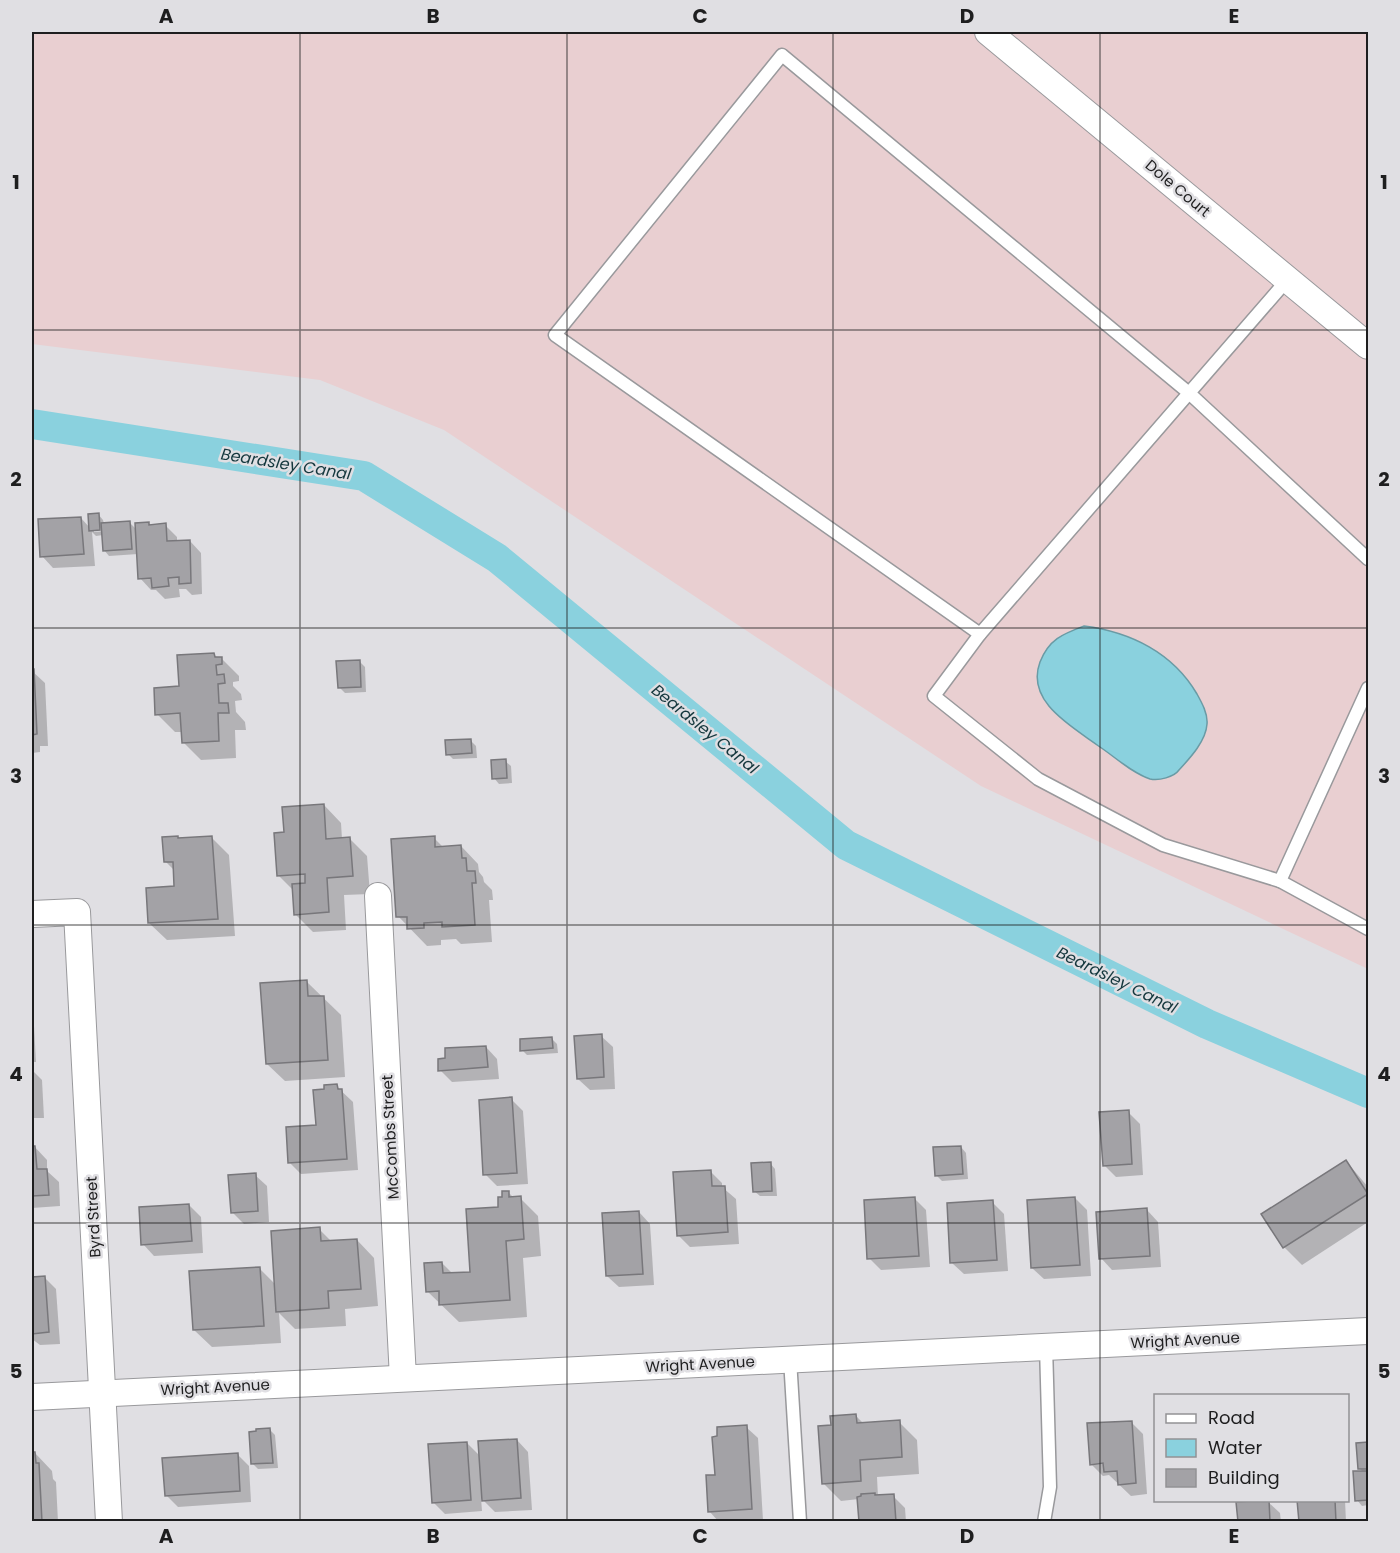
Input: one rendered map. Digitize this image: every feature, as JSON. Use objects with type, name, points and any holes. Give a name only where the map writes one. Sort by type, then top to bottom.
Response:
[{"type":"street","name":"Dole Court","points":[[988,32],[1368,345]]},
{"type":"street","name":"McCombs Street","points":[[378,896],[403,1378]]},
{"type":"street","name":"Byrd Street","points":[[32,914],[77,912],[109,1521]]},
{"type":"street","name":"Wright Avenue","points":[[32,1397],[1368,1331]]},
{"type":"lane","points":[[980,634],[555,335],[782,55],[1189,393],[1368,560]]},
{"type":"lane","points":[[1288,279],[980,634],[934,696],[1038,779],[1049,785],[1163,845],[1280,881],[1368,929]]},
{"type":"lane","points":[[1280,881],[1368,688]]},
{"type":"lane","points":[[1044,1521],[1050,1487],[1046,1347]]},
{"type":"lane","points":[[790,1359],[800,1521]]},
{"type":"shaded area","points":[[32,32],[1368,32],[1368,969],[981,786],[444,430],[320,380],[32,344]]},
{"type":"water","points":[[1084,626],[1118,633],[1149,647],[1176,667],[1197,694],[1207,716],[1206,730],[1197,749],[1174,775],[1150,779],[1137,773],[1065,722],[1045,701],[1039,689],[1037,676],[1044,654],[1058,638]]},
{"type":"building","points":[[99,513],[100,530],[89,531],[88,514]]},
{"type":"building","points":[[81,517],[84,554],[40,557],[38,519]]},
{"type":"building","points":[[130,521],[132,549],[103,551],[101,523]]},
{"type":"building","points":[[149,522],[149,525],[166,523],[167,541],[190,540],[191,583],[179,584],[179,577],[168,578],[169,586],[152,588],[151,578],[138,579],[135,523]]},
{"type":"building","points":[[214,653],[215,657],[222,657],[222,664],[216,665],[217,675],[224,674],[225,683],[218,684],[219,703],[228,703],[229,713],[218,713],[219,741],[182,743],[180,713],[155,715],[154,688],[179,686],[177,655]]},
{"type":"building","points":[[360,660],[361,687],[338,688],[336,661]]},
{"type":"building","points":[[32,669],[34,669],[37,734],[32,735]]},
{"type":"building","points":[[471,739],[472,753],[446,755],[445,740]]},
{"type":"building","points":[[506,759],[507,778],[492,779],[491,760]]},
{"type":"building","points":[[324,804],[326,839],[350,837],[353,876],[327,878],[329,912],[294,915],[292,884],[305,883],[305,874],[277,876],[274,833],[284,832],[282,807]]},
{"type":"building","points":[[178,836],[178,838],[212,836],[218,919],[148,923],[146,888],[174,886],[173,862],[164,862],[162,837]]},
{"type":"building","points":[[435,836],[435,847],[461,845],[462,858],[466,858],[467,871],[475,871],[476,883],[472,883],[475,925],[442,927],[442,922],[424,923],[424,928],[407,929],[407,917],[396,917],[391,839]]},
{"type":"building","points":[[307,980],[308,996],[324,996],[328,1060],[266,1064],[260,983]]},
{"type":"building","points":[[602,1034],[604,1077],[577,1079],[574,1036]]},
{"type":"building","points":[[552,1037],[553,1048],[520,1051],[520,1039]]},
{"type":"building","points":[[486,1046],[488,1067],[438,1071],[438,1059],[445,1058],[445,1048]]},
{"type":"building","points":[[337,1084],[338,1089],[342,1089],[347,1159],[288,1163],[286,1127],[316,1125],[313,1090],[324,1089],[324,1085]]},
{"type":"building","points":[[512,1097],[517,1173],[483,1175],[479,1100]]},
{"type":"building","points":[[1129,1110],[1132,1164],[1103,1166],[1099,1112]]},
{"type":"building","points":[[32,1146],[35,1146],[37,1169],[47,1169],[49,1195],[32,1196]]},
{"type":"building","points":[[961,1146],[963,1174],[935,1176],[933,1147]]},
{"type":"building","points":[[1346,1160],[1368,1194],[1283,1248],[1261,1214]]},
{"type":"building","points":[[771,1162],[772,1191],[753,1192],[751,1163]]},
{"type":"building","points":[[711,1170],[712,1186],[725,1186],[728,1232],[677,1236],[673,1172]]},
{"type":"building","points":[[256,1173],[258,1211],[231,1213],[228,1175]]},
{"type":"building","points":[[502,1191],[509,1191],[509,1197],[521,1196],[524,1239],[506,1241],[510,1300],[439,1305],[439,1291],[426,1292],[424,1263],[442,1262],[443,1273],[470,1272],[466,1209],[498,1207],[498,1197],[502,1197]]},
{"type":"building","points":[[915,1197],[919,1256],[867,1259],[864,1200]]},
{"type":"building","points":[[1075,1197],[1080,1265],[1031,1268],[1027,1200]]},
{"type":"building","points":[[993,1200],[997,1260],[950,1263],[947,1203]]},
{"type":"building","points":[[189,1204],[192,1241],[141,1245],[139,1207]]},
{"type":"building","points":[[1147,1208],[1150,1256],[1099,1259],[1096,1212]]},
{"type":"building","points":[[639,1211],[643,1274],[606,1276],[602,1213]]},
{"type":"building","points":[[320,1227],[321,1241],[357,1239],[361,1289],[328,1291],[329,1308],[276,1312],[271,1231]]},
{"type":"building","points":[[260,1267],[264,1326],[193,1330],[189,1271]]},
{"type":"building","points":[[45,1276],[49,1332],[32,1334],[32,1277]]},
{"type":"building","points":[[856,1414],[857,1423],[900,1420],[902,1457],[860,1460],[861,1481],[822,1484],[818,1426],[831,1425],[830,1416]]},
{"type":"building","points":[[1132,1421],[1136,1483],[1118,1485],[1117,1471],[1104,1472],[1103,1463],[1090,1465],[1087,1423]]},
{"type":"building","points":[[747,1425],[752,1509],[708,1512],[706,1475],[715,1475],[712,1437],[717,1436],[717,1427]]},
{"type":"building","points":[[270,1428],[273,1463],[251,1464],[249,1432]]},
{"type":"building","points":[[517,1439],[521,1498],[482,1501],[478,1441]]},
{"type":"building","points":[[467,1442],[471,1500],[432,1503],[428,1444]]},
{"type":"building","points":[[1368,1442],[1368,1469],[1358,1469],[1356,1443]]},
{"type":"building","points":[[32,1452],[35,1452],[36,1463],[39,1463],[42,1522],[32,1522]]},
{"type":"building","points":[[238,1453],[240,1491],[165,1496],[162,1458]]},
{"type":"building","points":[[1353,1471],[1368,1471],[1368,1500],[1355,1501]]},
{"type":"building","points":[[875,1493],[875,1495],[894,1494],[896,1522],[859,1522],[857,1497],[861,1494]]},
{"type":"building","points":[[1236,1502],[1269,1502],[1270,1522],[1238,1522]]},
{"type":"building","points":[[1297,1502],[1335,1502],[1336,1522],[1299,1522]]},
{"type":"waterway","name":"Beardsley Canal","points":[[32,424],[364,476],[497,558],[846,845],[1207,1024],[1368,1093]]}]
